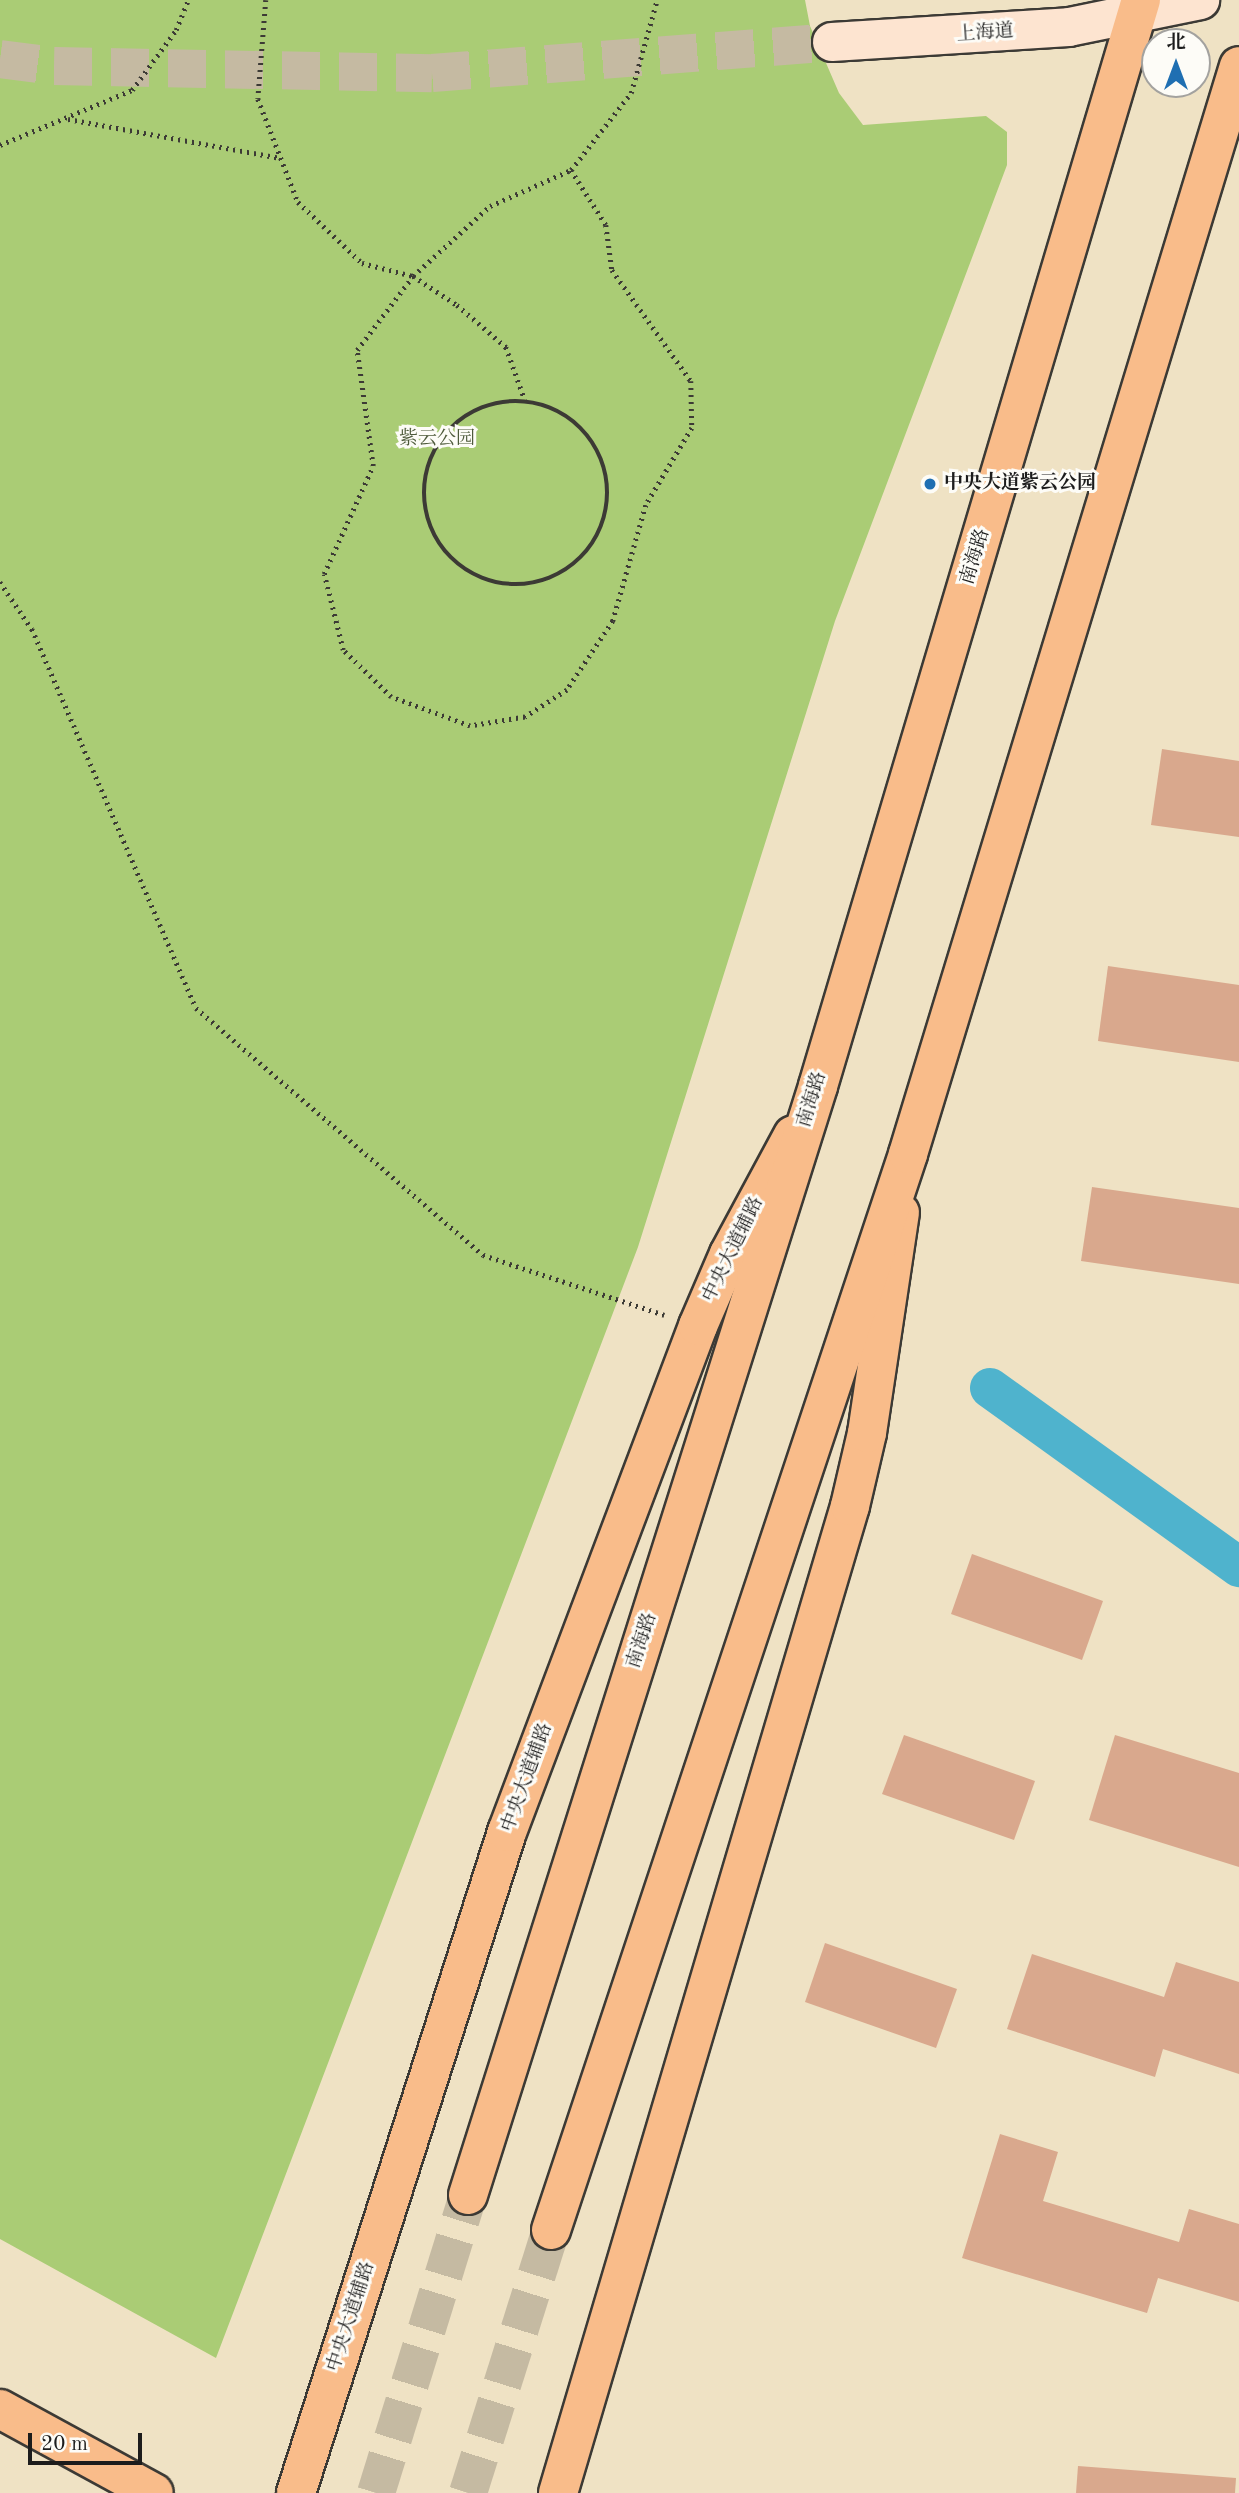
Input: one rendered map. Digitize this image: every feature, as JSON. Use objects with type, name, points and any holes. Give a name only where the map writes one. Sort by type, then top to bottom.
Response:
[{"type":"main road","name":"南海路","points":[[468,2195],[818,1086],[1139,7]]},
{"type":"main road","points":[[551,2230],[908,1154],[1239,66]]},
{"type":"main road","name":"中央大道辅路","points":[[296,2493],[508,1832],[698,1326],[729,1254],[818,1086]]},
{"type":"main road","points":[[558,2493],[850,1506],[867,1433],[908,1154]]},
{"type":"main road","points":[[0,2409],[154,2493]]},
{"type":"street","name":"上海道","points":[[832,42],[997,34],[1069,27],[1139,7],[1200,0]]},
{"type":"path","points":[[0,145],[132,90],[176,30],[188,0]]},
{"type":"path","points":[[266,0],[258,99],[298,202],[362,262],[414,276],[506,347],[525,401]]},
{"type":"path","points":[[572,170],[606,225],[612,270],[691,381],[692,428],[646,505],[613,621],[566,690],[525,717],[470,726],[391,697],[343,650],[324,574],[373,466],[357,350],[414,276],[490,206],[572,170],[631,93],[657,0]]},
{"type":"path","points":[[67,119],[280,159]]},
{"type":"path","points":[[525,401],[555,408],[581,426],[600,451],[609,481],[608,502],[596,541],[575,565],[548,580],[517,586],[478,577],[461,568],[440,546],[427,519],[423,490],[429,460],[452,428],[467,415],[495,402],[525,401]]},
{"type":"path","points":[[0,582],[32,629],[196,1008],[483,1255],[698,1326]]},
{"type":"green space","name":"紫云公园","points":[[0,0],[805,0],[810,26],[839,93],[863,125],[986,116],[1007,132],[1007,165],[835,621],[638,1247],[216,2358],[0,2239]]},
{"type":"building","points":[[1162,749],[1239,761],[1239,837],[1151,825]]},
{"type":"building","points":[[1108,966],[1239,985],[1239,1062],[1098,1041]]},
{"type":"building","points":[[1092,1187],[1239,1208],[1239,1284],[1081,1261]]},
{"type":"building","points":[[972,1554],[1103,1601],[1082,1660],[951,1614]]},
{"type":"building","points":[[904,1735],[1035,1781],[1014,1840],[882,1794]]},
{"type":"building","points":[[1115,1735],[1239,1773],[1239,1867],[1089,1820]]},
{"type":"building","points":[[825,1943],[957,1989],[936,2048],[805,2002]]},
{"type":"building","points":[[1032,1954],[1164,1997],[1176,1962],[1239,1982],[1239,2074],[1163,2049],[1155,2077],[1007,2029]]},
{"type":"building","points":[[1000,2134],[1058,2152],[1043,2201],[1179,2242],[1189,2209],[1239,2224],[1239,2302],[1158,2278],[1147,2313],[962,2258]]},
{"type":"building","points":[[1078,2466],[1236,2478],[1235,2493],[1076,2493]]},
{"type":"waterway","points":[[990,1388],[1239,1567]]},
{"type":"tunnel","points":[[0,59],[54,66],[432,73],[832,42]]},
{"type":"tunnel","points":[[376,2493],[468,2195]]},
{"type":"tunnel","points":[[468,2493],[551,2230]]},
{"type":"place","name":"中央大道紫云公园","points":[[930,484]]}]
